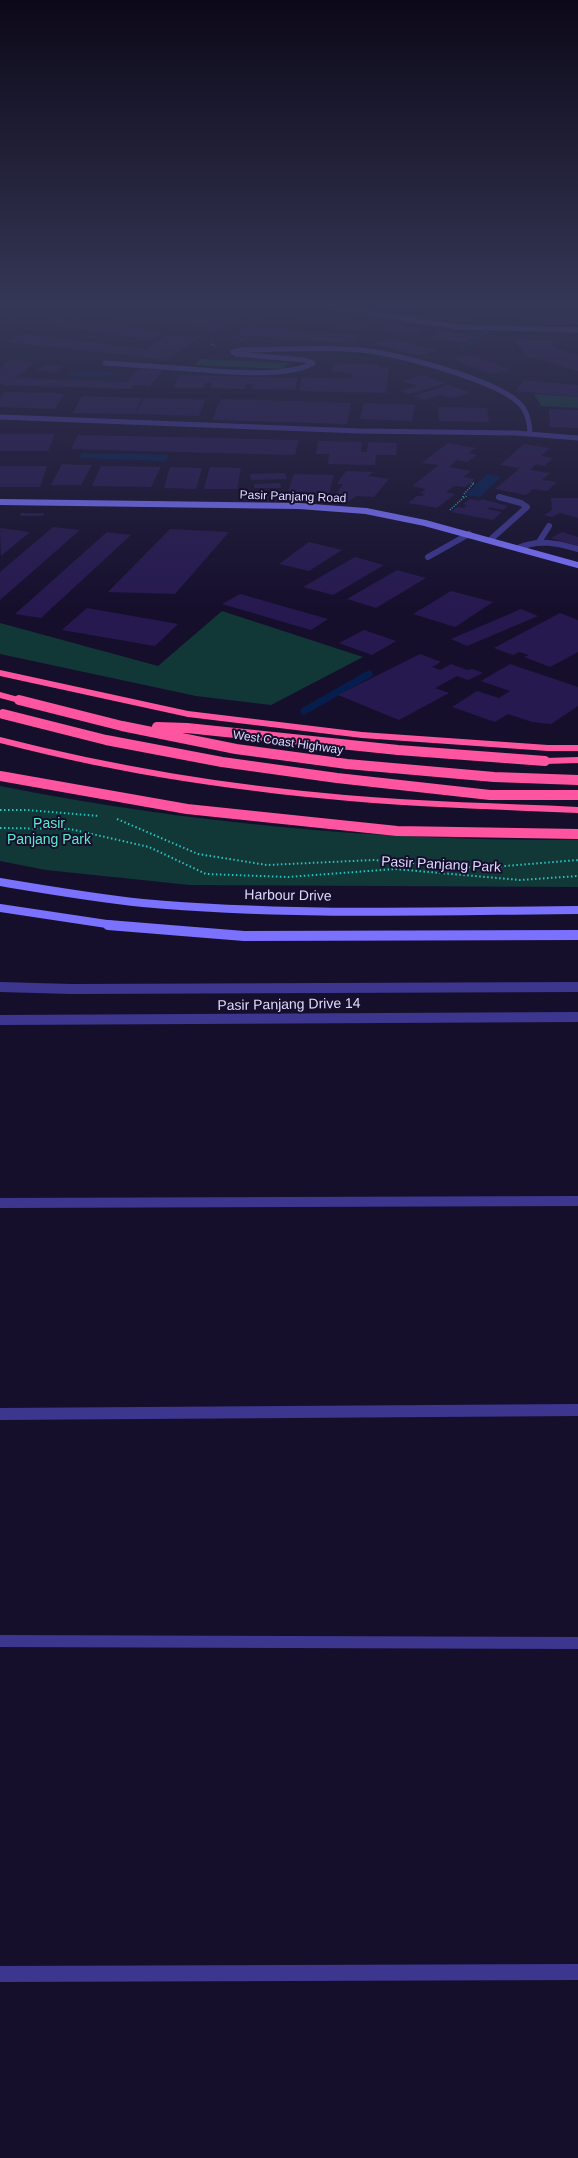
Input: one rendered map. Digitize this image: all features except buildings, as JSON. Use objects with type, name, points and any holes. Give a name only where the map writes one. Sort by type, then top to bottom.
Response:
[{"type":"highway","points":[[0,673],[188,714],[362,735],[548,748],[578,748]]},
{"type":"highway","name":"West Coast Highway","points":[[0,695],[122,726],[236,749],[347,764],[494,777],[578,780]]},
{"type":"highway","points":[[1,716],[187,728],[398,750],[545,761],[578,760]]},
{"type":"highway","name":"West Coast Highway","points":[[1,716],[106,740],[222,762],[337,778],[490,795],[578,795]]},
{"type":"highway","points":[[0,740],[62,757],[239,786],[346,798],[578,810]]},
{"type":"highway","points":[[0,776],[187,809],[397,831],[578,834]]},
{"type":"street","points":[[522,407],[530,434]]},
{"type":"street","points":[[0,417],[230,427],[530,434],[578,438]]},
{"type":"street","points":[[490,540],[526,507],[521,502],[499,497]]},
{"type":"street","name":"Pasir Panjang Road","points":[[0,502],[299,506],[348,510],[425,523],[578,565]]},
{"type":"street","points":[[539,542],[549,526]]},
{"type":"street","points":[[428,557],[469,534]]},
{"type":"street","points":[[518,548],[528,542],[549,541],[578,549]]},
{"type":"street","name":"Harbour Drive","points":[[0,882],[108,900],[245,910],[578,910]]},
{"type":"street","points":[[0,908],[99,924],[244,936],[578,935]]},
{"type":"street","name":"Pasir Panjang Drive 14","points":[[0,987],[72,989],[578,988]]},
{"type":"street","name":"Pasir Panjang Drive 14","points":[[0,1020],[54,1021],[578,1017]]},
{"type":"street","points":[[0,1203],[578,1201]]},
{"type":"street","points":[[0,1414],[578,1410]]},
{"type":"street","points":[[0,1641],[578,1643]]},
{"type":"street","points":[[0,1974],[578,1972]]},
{"type":"path","points":[[463,495],[474,483],[471,482]]},
{"type":"path","points":[[0,810],[27,810],[101,816]]},
{"type":"path","points":[[113,817],[198,854],[267,865],[373,860],[481,868],[578,860]]},
{"type":"path","name":"Pasir Panjang Park","points":[[0,828],[70,829],[149,847],[206,874],[288,877],[395,869],[520,880],[578,876]]},
{"type":"green space","points":[[554,407],[578,407],[578,408]]},
{"type":"green space","points":[[222,611],[363,657],[271,705],[196,696],[0,654],[0,623],[158,666]]},
{"type":"green space","name":"Pasir Panjang Park","points":[[0,786],[144,811],[288,828],[432,837],[505,840],[578,840],[578,887],[190,885],[46,870],[0,861]]},
{"type":"water","points":[[82,453],[168,455],[166,461],[79,458]]},
{"type":"water","points":[[487,474],[501,477],[480,497],[466,495]]},
{"type":"waterway","points":[[304,711],[369,674]]}]
